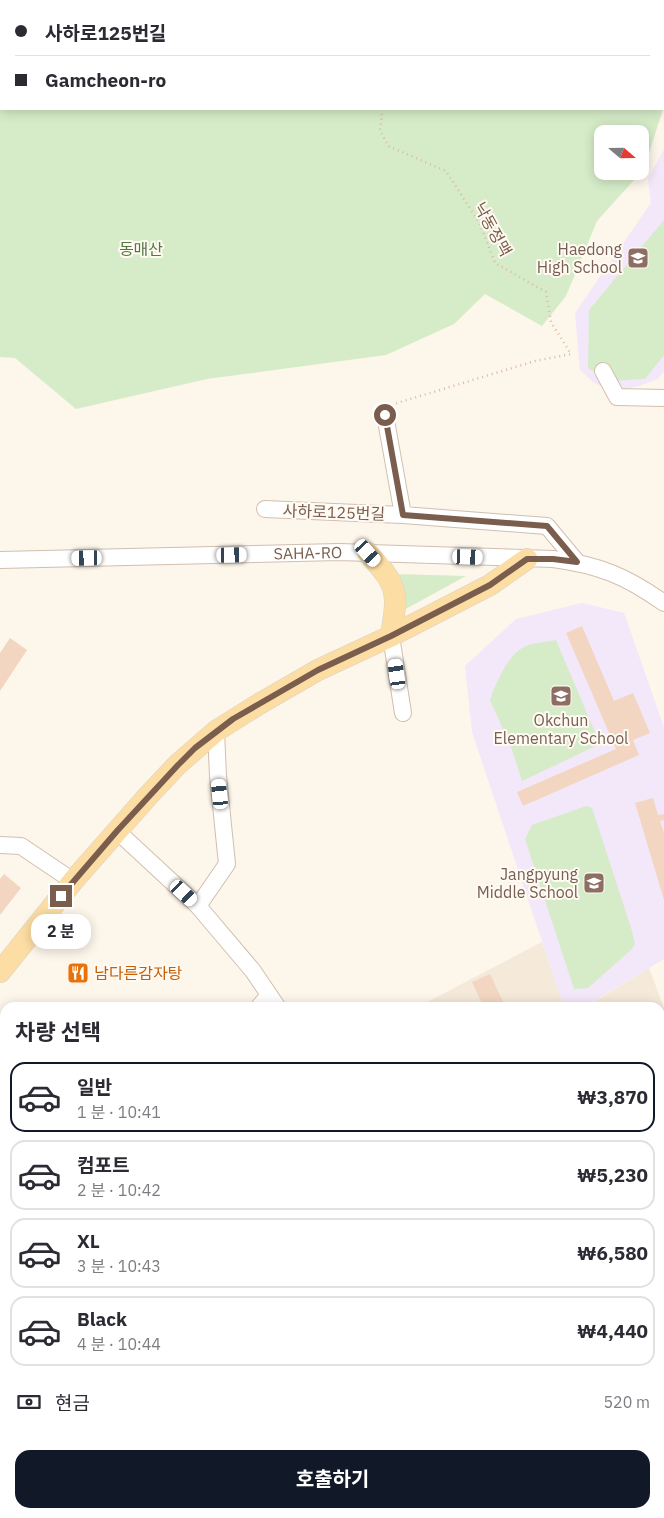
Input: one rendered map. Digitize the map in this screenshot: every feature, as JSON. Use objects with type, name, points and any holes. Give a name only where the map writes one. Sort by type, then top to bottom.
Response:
[{"type":"main road","points":[[368,553],[383,570],[391,582],[394,592],[396,602],[391,636]]},
{"type":"main road","points":[[0,972],[73,881],[117,831],[178,765],[216,731],[252,707],[318,670],[391,636],[490,585],[527,559]]},
{"type":"street","points":[[603,371],[616,397],[664,398]]},
{"type":"street","name":"사하로125번길","points":[[385,415],[403,515]]},
{"type":"street","name":"사하로125번길","points":[[265,510],[403,515],[547,526],[577,562]]},
{"type":"street","name":"SAHA-RO","points":[[0,560],[339,552],[553,559],[577,562],[614,573],[630,580],[664,602]]},
{"type":"street","points":[[391,636],[403,713]]},
{"type":"street","points":[[198,906],[227,864],[218,776],[216,731]]},
{"type":"street","points":[[117,831],[198,906],[253,971],[274,1001]]},
{"type":"street","points":[[0,844],[21,846],[73,881]]},
{"type":"path","name":"낙동정맥","points":[[380,110],[382,116],[380,130],[388,146],[446,171],[480,224],[496,263],[546,292],[551,322],[571,354],[535,362],[395,403],[385,415]]},
{"type":"shaded area","name":"Haedong High School","points":[[664,149],[664,371],[658,379],[639,386],[613,391],[594,383],[580,370],[575,313],[651,203],[649,177]]},
{"type":"shaded area","points":[[582,603],[624,613],[664,727],[664,959],[592,1002],[562,1002],[472,732],[465,666],[516,619]]},
{"type":"shaded area","points":[[542,942],[562,1002],[427,1002]]},
{"type":"shaded area","points":[[649,968],[662,1002],[594,1002]]},
{"type":"green space","name":"동매산","points":[[0,110],[663,110],[649,153],[649,125],[594,125],[594,180],[634,180],[597,221],[566,296],[542,326],[485,294],[454,324],[386,355],[207,379],[76,409],[15,358],[0,357]]},
{"type":"green space","name":"Haedong High School","points":[[664,220],[664,355],[645,379],[608,381],[588,368],[589,310]]},
{"type":"green space","points":[[394,574],[466,576],[402,611]]},
{"type":"green space","points":[[556,640],[600,744],[522,781],[511,747],[490,700],[502,672],[517,652],[529,645]]},
{"type":"green space","points":[[586,806],[592,808],[635,944],[632,949],[588,988],[574,989],[525,839],[532,825]]},
{"type":"building","points":[[582,626],[614,701],[633,693],[650,733],[633,740],[639,755],[523,806],[517,792],[616,749],[566,633]]},
{"type":"building","points":[[10,638],[27,650],[0,691],[0,653]]},
{"type":"building","points":[[653,798],[658,815],[664,814],[664,820],[660,821],[664,833],[664,900],[635,803]]},
{"type":"building","points":[[4,874],[21,888],[0,915],[0,879]]},
{"type":"building","points":[[490,974],[503,1002],[481,1002],[472,982]]},
{"type":"place","name":"Haedong High School","points":[[638,258]]},
{"type":"place","name":"Okchun Elementary School","points":[[561,696]]},
{"type":"place","name":"Jangpyung Middle School","points":[[594,883]]},
{"type":"place","name":"남다른감자탕","points":[[78,973]]},
{"type":"route","points":[[61,896],[147,797],[178,765],[195,748],[233,719],[318,670],[391,636],[490,585],[527,559],[553,559],[577,562],[547,526],[403,515],[385,415]]}]
